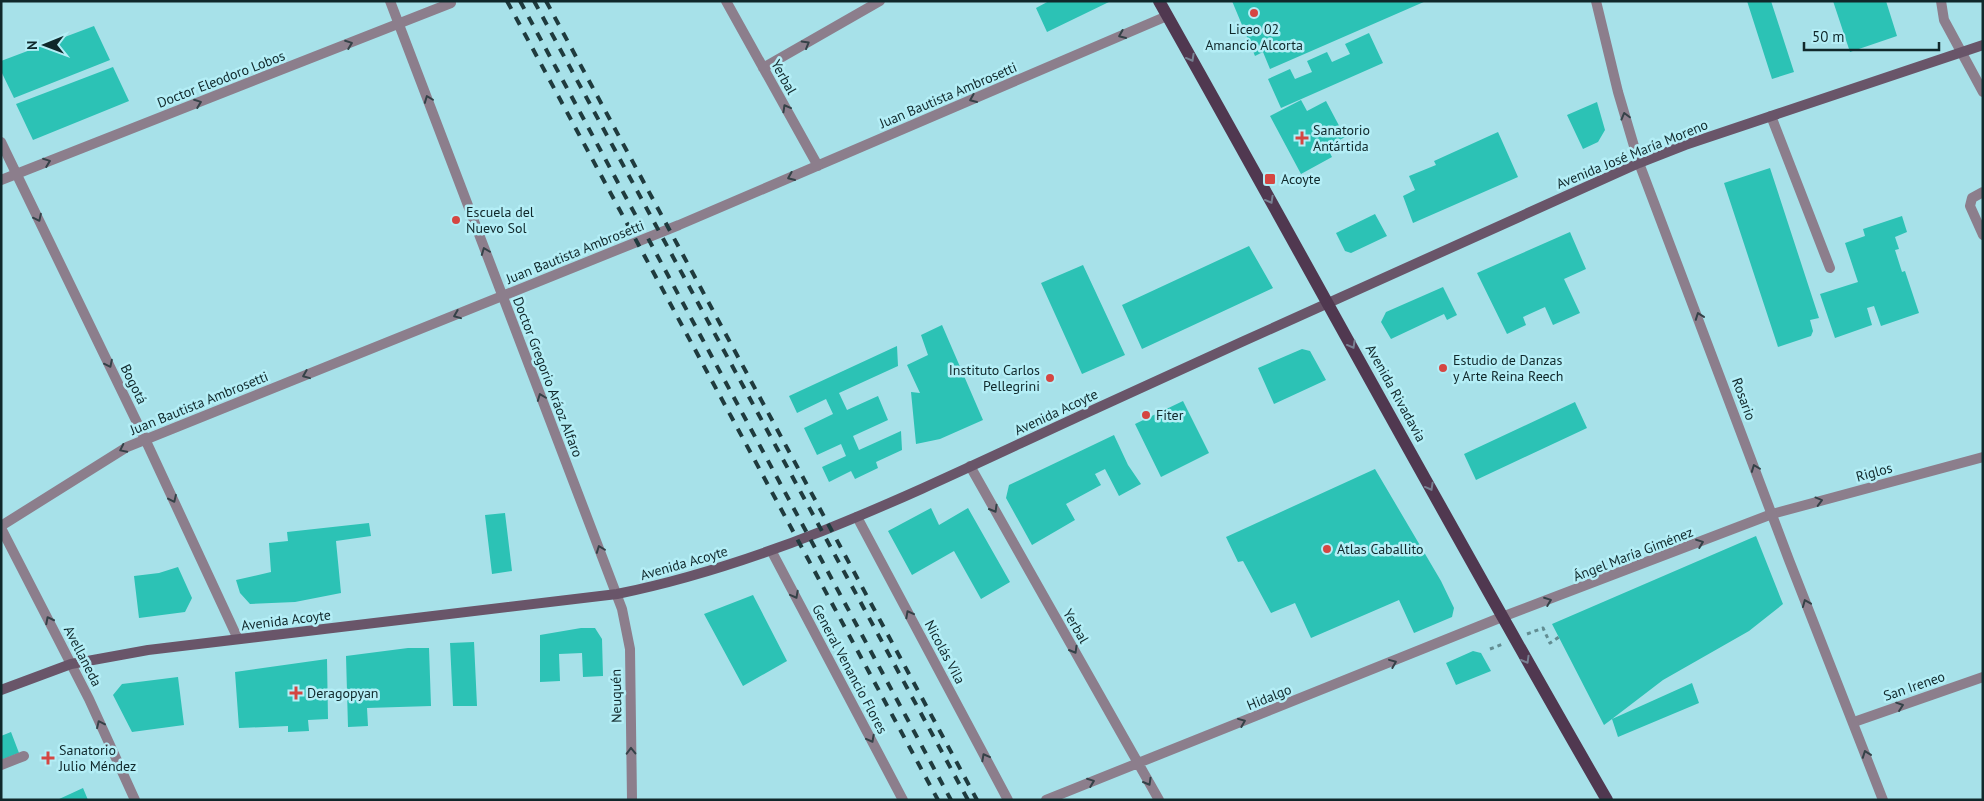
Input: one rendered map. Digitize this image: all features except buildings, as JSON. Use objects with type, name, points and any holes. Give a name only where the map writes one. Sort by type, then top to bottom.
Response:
[{"type":"main road","name":"Avenida Rivadavia","points":[[1159,1],[1502,618],[1607,800]]},
{"type":"main road","name":"Avenida José María Moreno","points":[[1328,302],[1640,163],[1771,116],[1983,45]]},
{"type":"main road","name":"Avenida Acoyte","points":[[1,690],[71,664],[148,650],[617,594],[658,586],[777,550],[857,517],[1328,302]]},
{"type":"street","name":"Doctor Gregorio Aráoz Alfaro","points":[[390,1],[617,594]]},
{"type":"street","name":"Yerbal","points":[[726,1],[818,166]]},
{"type":"street","points":[[764,68],[880,1]]},
{"type":"street","name":"Rosario","points":[[1596,1],[1618,92],[1640,163],[1772,514],[1883,800]]},
{"type":"street","points":[[1941,1],[1944,20],[1983,92]]},
{"type":"street","name":"Doctor Eleodoro Lobos","points":[[1,180],[451,3]]},
{"type":"street","name":"Juan Bautista Ambrosetti","points":[[1,527],[112,455],[145,439],[679,225],[1167,16]]},
{"type":"street","points":[[1771,116],[1830,268]]},
{"type":"street","name":"Bogotá","points":[[1,142],[145,439],[238,639]]},
{"type":"street","points":[[1983,192],[1972,198],[1970,206],[1983,235]]},
{"type":"street","name":"Riglos","points":[[1772,514],[1983,457]]},
{"type":"street","name":"Yerbal","points":[[970,466],[1159,800]]},
{"type":"street","name":"Ángel María Giménez","points":[[1502,618],[1772,514]]},
{"type":"street","name":"Nicolás Vila","points":[[857,517],[1008,800]]},
{"type":"street","name":"Avellaneda","points":[[1,527],[71,664],[136,800]]},
{"type":"street","name":"General Venancio Flores","points":[[777,550],[903,800]]},
{"type":"street","name":"Neuquén","points":[[617,594],[630,649],[632,800]]},
{"type":"street","name":"Hidalgo","points":[[1046,800],[1502,618]]},
{"type":"street","name":"San Ireneo","points":[[1854,722],[1983,677]]},
{"type":"street","points":[[1,765],[24,756]]},
{"type":"railway","points":[[507,1],[938,800]]},
{"type":"railway","points":[[520,1],[951,800]]},
{"type":"railway","points":[[534,1],[968,800]]},
{"type":"railway","points":[[546,1],[977,800]]},
{"type":"place","name":"Liceo 02 Amancio Alcorta","points":[[1254,13]]},
{"type":"place","name":"Sanatorio Antártida","points":[[1302,138]]},
{"type":"place","name":"Acoyte","points":[[1270,179]]},
{"type":"place","name":"Escuela del Nuevo Sol","points":[[456,220]]},
{"type":"place","name":"Estudio de Danzas y Arte Reina Reech","points":[[1443,368]]},
{"type":"place","name":"Instituto Carlos Pellegrini","points":[[1050,378]]},
{"type":"place","name":"Fiter","points":[[1146,415]]},
{"type":"place","name":"Atlas Caballito","points":[[1327,549]]},
{"type":"place","name":"Deragopyan","points":[[296,693]]},
{"type":"place","name":"Sanatorio Julio Méndez","points":[[48,758]]}]
